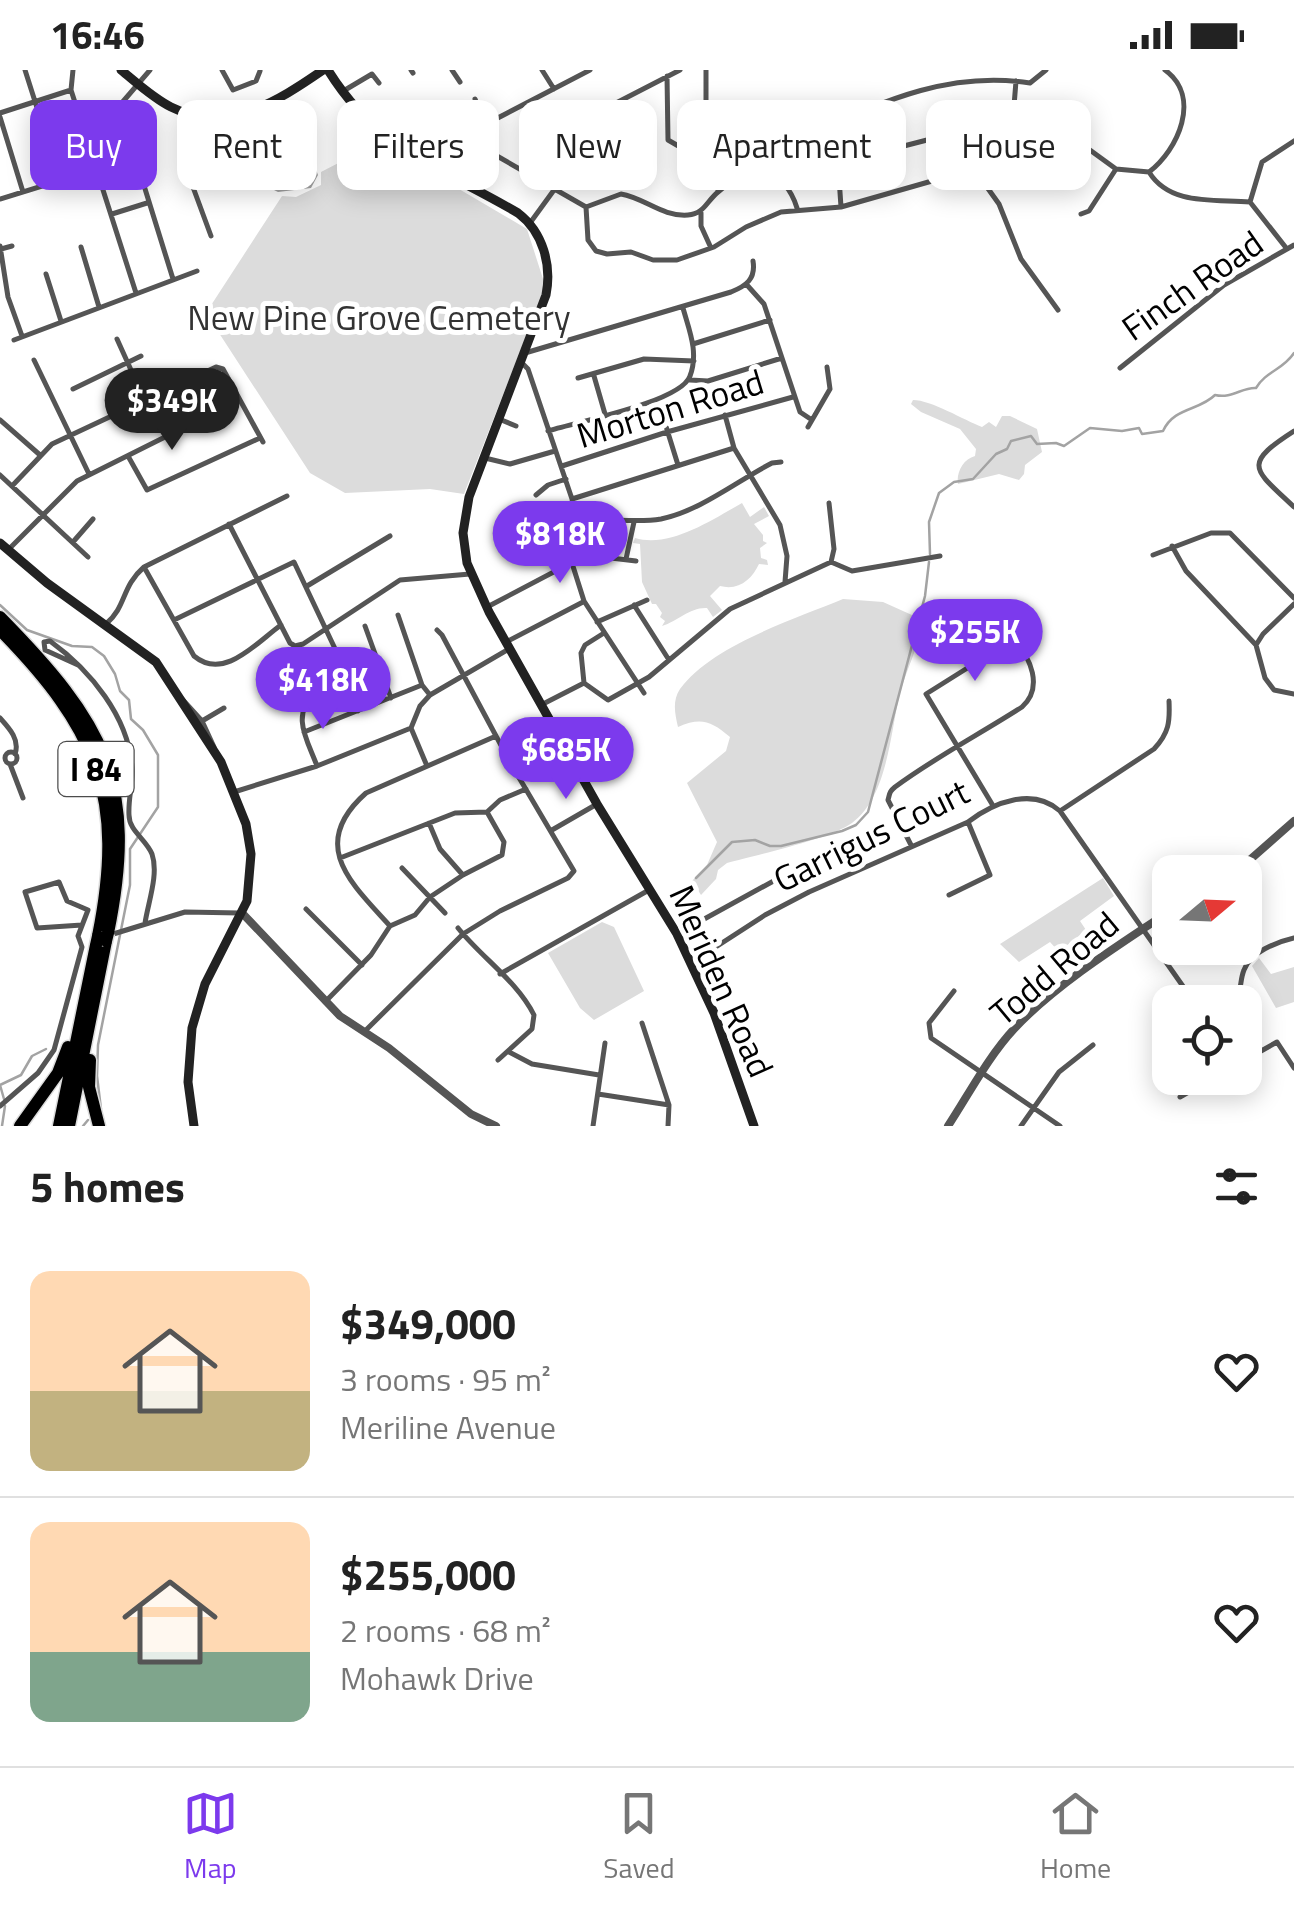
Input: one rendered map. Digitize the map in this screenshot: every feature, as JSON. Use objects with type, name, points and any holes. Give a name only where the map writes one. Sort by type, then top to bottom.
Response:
[{"type":"highway","name":"I 84","points":[[0,617],[68,689],[85,716],[106,764],[118,812],[118,878],[59,1126]]},
{"type":"highway","name":"I 84","points":[[0,630],[61,698],[81,732],[97,772],[107,815],[109,850],[104,938]]},
{"type":"highway","name":"I 84","points":[[68,1126],[91,992]]},
{"type":"highway","points":[[20,1126],[60,1069],[91,992]]},
{"type":"highway","points":[[91,992],[88,1082],[99,1126]]},
{"type":"main road","points":[[120,70],[177,109]]},
{"type":"main road","points":[[274,100],[325,70],[350,100]]},
{"type":"main road","points":[[476,190],[530,223]]},
{"type":"main road","name":"Meriden Road","points":[[530,223],[542,245],[548,288],[469,497],[464,527],[470,574],[597,804],[677,934],[714,1012],[754,1126]]},
{"type":"main road","points":[[4,546],[46,583],[154,660],[214,752],[248,829],[250,882],[243,914],[210,974],[196,1012],[188,1082],[194,1126]]},
{"type":"street","points":[[25,70],[35,100]]},
{"type":"street","points":[[73,70],[75,100]]},
{"type":"street","points":[[124,100],[150,70]]},
{"type":"street","points":[[222,70],[233,90],[256,82],[260,70]]},
{"type":"street","points":[[452,70],[460,82]]},
{"type":"street","points":[[542,70],[554,89]]},
{"type":"street","points":[[499,117],[590,70]]},
{"type":"street","points":[[622,100],[680,70]]},
{"type":"street","points":[[706,70],[706,100]]},
{"type":"street","points":[[887,100],[903,93],[976,78],[1030,84],[1046,70]]},
{"type":"street","points":[[1091,150],[1116,168],[1149,172],[1166,160],[1183,120],[1182,95],[1170,72],[1165,70]]},
{"type":"street","points":[[342,92],[363,76],[372,74],[379,83]]},
{"type":"street","points":[[667,76],[668,140],[677,145]]},
{"type":"street","points":[[1013,100],[1016,81]]},
{"type":"street","points":[[42,100],[72,90]]},
{"type":"street","points":[[22,192],[0,115],[30,104]]},
{"type":"street","points":[[1250,202],[1262,162],[1294,141]]},
{"type":"street","points":[[1082,214],[1090,211],[1116,168]]},
{"type":"street","points":[[1149,172],[1165,191],[1181,196],[1250,202],[1287,249]]},
{"type":"street","points":[[711,248],[701,226],[700,212],[718,191],[748,175],[763,173],[778,178],[792,194],[797,208]]},
{"type":"street","points":[[586,207],[588,242],[600,253],[631,252],[666,262],[711,248],[765,217],[797,208],[841,208],[926,183]]},
{"type":"street","points":[[0,199],[30,189]]},
{"type":"street","points":[[104,190],[136,294]]},
{"type":"street","points":[[144,190],[173,280]]},
{"type":"street","points":[[193,190],[210,236]]},
{"type":"street","points":[[530,223],[554,190],[586,207],[621,194],[670,214],[700,212]]},
{"type":"street","points":[[840,190],[841,208]]},
{"type":"street","points":[[990,190],[1000,204],[1021,259],[1058,310]]},
{"type":"street","points":[[112,214],[148,203]]},
{"type":"street","name":"Finch Road","points":[[1120,368],[1224,285],[1294,245]]},
{"type":"street","points":[[12,246],[0,248],[8,296],[22,336]]},
{"type":"street","points":[[81,247],[100,307]]},
{"type":"street","points":[[644,693],[584,601],[571,560],[576,522],[572,499],[523,357],[747,285],[753,275],[753,262]]},
{"type":"street","points":[[14,340],[197,271]]},
{"type":"street","points":[[46,274],[60,321]]},
{"type":"street","points":[[747,285],[764,304],[793,397],[810,423],[830,389],[827,367]]},
{"type":"street","points":[[548,431],[684,388],[694,361],[682,306]]},
{"type":"street","points":[[693,344],[770,320]]},
{"type":"street","points":[[117,339],[145,401]]},
{"type":"street","points":[[73,389],[141,356]]},
{"type":"street","points":[[578,378],[644,358],[694,361]]},
{"type":"street","points":[[690,380],[708,382],[782,358]]},
{"type":"street","points":[[34,360],[89,474]]},
{"type":"street","points":[[12,486],[40,455],[70,435],[221,366],[261,440],[147,490],[128,456]]},
{"type":"street","points":[[594,376],[605,414]]},
{"type":"street","name":"Morton Road","points":[[562,466],[793,397]]},
{"type":"street","points":[[4,546],[66,489],[89,474],[240,400]]},
{"type":"street","points":[[725,415],[734,448],[784,536],[785,584]]},
{"type":"street","points":[[499,419],[516,426]]},
{"type":"street","points":[[0,420],[40,455]]},
{"type":"street","points":[[664,420],[678,465]]},
{"type":"street","points":[[1294,431],[1266,448],[1258,464],[1261,476],[1288,496],[1294,507]]},
{"type":"street","points":[[572,499],[734,448]]},
{"type":"street","points":[[483,456],[510,464],[555,451]]},
{"type":"street","points":[[576,522],[596,518],[634,522],[675,516],[781,462]]},
{"type":"street","points":[[0,474],[88,556]]},
{"type":"street","points":[[536,496],[548,485],[566,479]]},
{"type":"street","points":[[106,624],[121,607],[130,579],[144,567],[287,496]]},
{"type":"street","points":[[829,503],[834,548],[831,562]]},
{"type":"street","points":[[73,542],[94,519]]},
{"type":"street","points":[[626,558],[634,522]]},
{"type":"street","points":[[229,524],[280,625],[295,646],[400,580],[470,574]]},
{"type":"street","points":[[1152,555],[1220,531],[1230,533],[1294,601],[1256,645]]},
{"type":"street","points":[[306,586],[390,536]]},
{"type":"street","points":[[1172,546],[1186,571],[1256,645],[1274,690],[1294,694]]},
{"type":"street","points":[[486,607],[586,555],[636,562]]},
{"type":"street","points":[[604,632],[580,653],[584,683],[608,700],[638,684],[730,609],[831,562],[852,570],[940,556]]},
{"type":"street","points":[[174,620],[294,562],[338,655],[358,711]]},
{"type":"street","points":[[144,567],[194,656],[204,665],[219,666],[233,661],[280,625]]},
{"type":"street","points":[[598,622],[647,600]]},
{"type":"street","points":[[426,766],[411,728],[420,706],[430,695],[584,601]]},
{"type":"street","points":[[634,605],[669,660]]},
{"type":"street","points":[[398,616],[422,685],[430,695]]},
{"type":"street","points":[[365,626],[392,698]]},
{"type":"street","points":[[364,1032],[460,931],[571,877],[572,864],[436,630]]},
{"type":"street","points":[[911,846],[888,800],[894,788],[960,747],[1030,700],[1034,680],[1016,642],[1009,642],[926,694],[960,747],[992,804]]},
{"type":"street","points":[[78,666],[45,650],[43,644],[52,643],[78,666],[108,701],[126,738],[132,769],[128,817],[149,848],[154,864],[145,924]]},
{"type":"street","points":[[541,705],[584,683]]},
{"type":"street","points":[[304,732],[422,685]]},
{"type":"street","points":[[316,692],[303,704],[304,732],[317,766]]},
{"type":"street","points":[[179,698],[202,721],[213,741],[214,752]]},
{"type":"street","points":[[1169,701],[1170,725],[1165,738],[1060,812],[1182,985]]},
{"type":"street","points":[[202,721],[224,708]]},
{"type":"street","points":[[0,718],[15,738],[15,754],[10,752],[5,760],[23,798]]},
{"type":"street","points":[[234,792],[317,766],[411,728]]},
{"type":"street","points":[[390,926],[346,878],[340,858],[338,837],[356,801],[366,792],[496,736]]},
{"type":"street","points":[[340,858],[454,813],[487,812],[500,800],[526,789]]},
{"type":"street","name":"Garrigus Court","points":[[691,963],[779,907],[968,822],[992,804],[1038,798],[1049,801],[1060,812]]},
{"type":"street","points":[[552,830],[597,804]]},
{"type":"street","points":[[326,1002],[362,965],[390,926],[416,915],[430,898],[502,855],[506,849],[487,812]]},
{"type":"street","points":[[1255,855],[1294,821]]},
{"type":"street","points":[[949,895],[990,876],[968,822]]},
{"type":"street","points":[[429,824],[440,849],[463,876]]},
{"type":"street","points":[[677,934],[808,862]]},
{"type":"street","points":[[402,868],[445,913]]},
{"type":"street","points":[[82,925],[37,928],[25,892],[59,882],[67,901],[88,910],[78,939],[104,938],[199,910],[243,914],[326,1002],[471,1114],[496,1126]]},
{"type":"street","points":[[500,974],[652,888]]},
{"type":"street","points":[[306,908],[362,965]]},
{"type":"street","name":"Todd Road","points":[[948,1126],[1009,1035],[1026,1018],[1106,953],[1152,923]]},
{"type":"street","points":[[460,931],[526,999],[534,1015],[532,1029],[498,1060]]},
{"type":"street","points":[[0,1106],[38,1072],[52,1053],[104,938]]},
{"type":"street","points":[[1242,985],[1250,961],[1276,944],[1294,938]]},
{"type":"street","points":[[954,990],[929,1023],[931,1038],[1060,1126]]},
{"type":"street","points":[[642,1024],[669,1105],[668,1126]]},
{"type":"street","points":[[1262,1050],[1277,1042],[1294,1068]]},
{"type":"street","points":[[593,1126],[605,1043]]},
{"type":"street","points":[[1021,1126],[1059,1072],[1093,1045]]},
{"type":"street","points":[[508,1052],[532,1064],[600,1074]]},
{"type":"street","points":[[597,1094],[669,1105]]},
{"type":"street","points":[[1180,1097],[1183,1095]]},
{"type":"green space","name":"New Pine Grove Cemetery","points":[[337,164],[337,190],[461,190],[527,229],[544,282],[543,293],[464,494],[430,489],[345,493],[310,473],[206,313],[282,196],[296,197],[317,190],[321,172]]},
{"type":"green space","points":[[913,400],[982,427],[989,422],[996,427],[1002,416],[1010,416],[1037,429],[1042,452],[1025,465],[1019,480],[999,474],[958,484],[961,467],[975,456],[976,449],[960,429],[921,412],[911,404]]},
{"type":"green space","points":[[742,503],[750,517],[764,507],[769,516],[754,524],[767,543],[760,548],[761,558],[768,565],[759,564],[749,579],[739,585],[720,586],[710,596],[722,610],[713,617],[707,608],[701,608],[662,626],[662,613],[652,604],[642,582],[640,544],[633,543],[635,538],[676,536]]},
{"type":"green space","points":[[843,599],[883,602],[923,620],[900,693],[886,763],[873,797],[864,811],[842,829],[727,863],[701,895],[692,881],[707,865],[717,842],[687,783],[726,751],[730,737],[705,722],[678,727],[677,694],[694,674],[732,647]]},
{"type":"green space","points":[[1103,878],[1114,896],[1080,921],[1086,930],[1059,952],[1050,942],[1019,962],[1000,944]]},
{"type":"green space","points":[[602,922],[614,927],[644,991],[594,1020],[580,1008],[548,953]]},
{"type":"green space","points":[[1262,962],[1271,974],[1294,967],[1294,1002],[1276,1008],[1252,966]]},
{"type":"waterway","points":[[930,554],[929,522],[939,493],[954,482],[973,479],[1011,441],[1031,436],[1037,444],[1064,446],[1090,428],[1139,428],[1142,434],[1163,431],[1180,413],[1215,395],[1256,388],[1294,353]]},
{"type":"waterway","points":[[696,878],[732,842],[755,840],[781,846],[842,831],[856,825],[868,812],[925,596],[929,562]]},
{"type":"waterway","points":[[0,605],[27,630],[72,646],[92,647],[104,656],[120,691],[129,700],[131,719],[158,755],[158,807],[130,849],[130,885],[98,1045],[101,1109]]},
{"type":"waterway","points":[[4,1099],[0,1085],[21,1075],[32,1056],[46,1049]]},
{"type":"waterway","points":[[2,1126],[5,1106]]},
{"type":"waterway","points":[[83,1126],[88,1120]]}]
